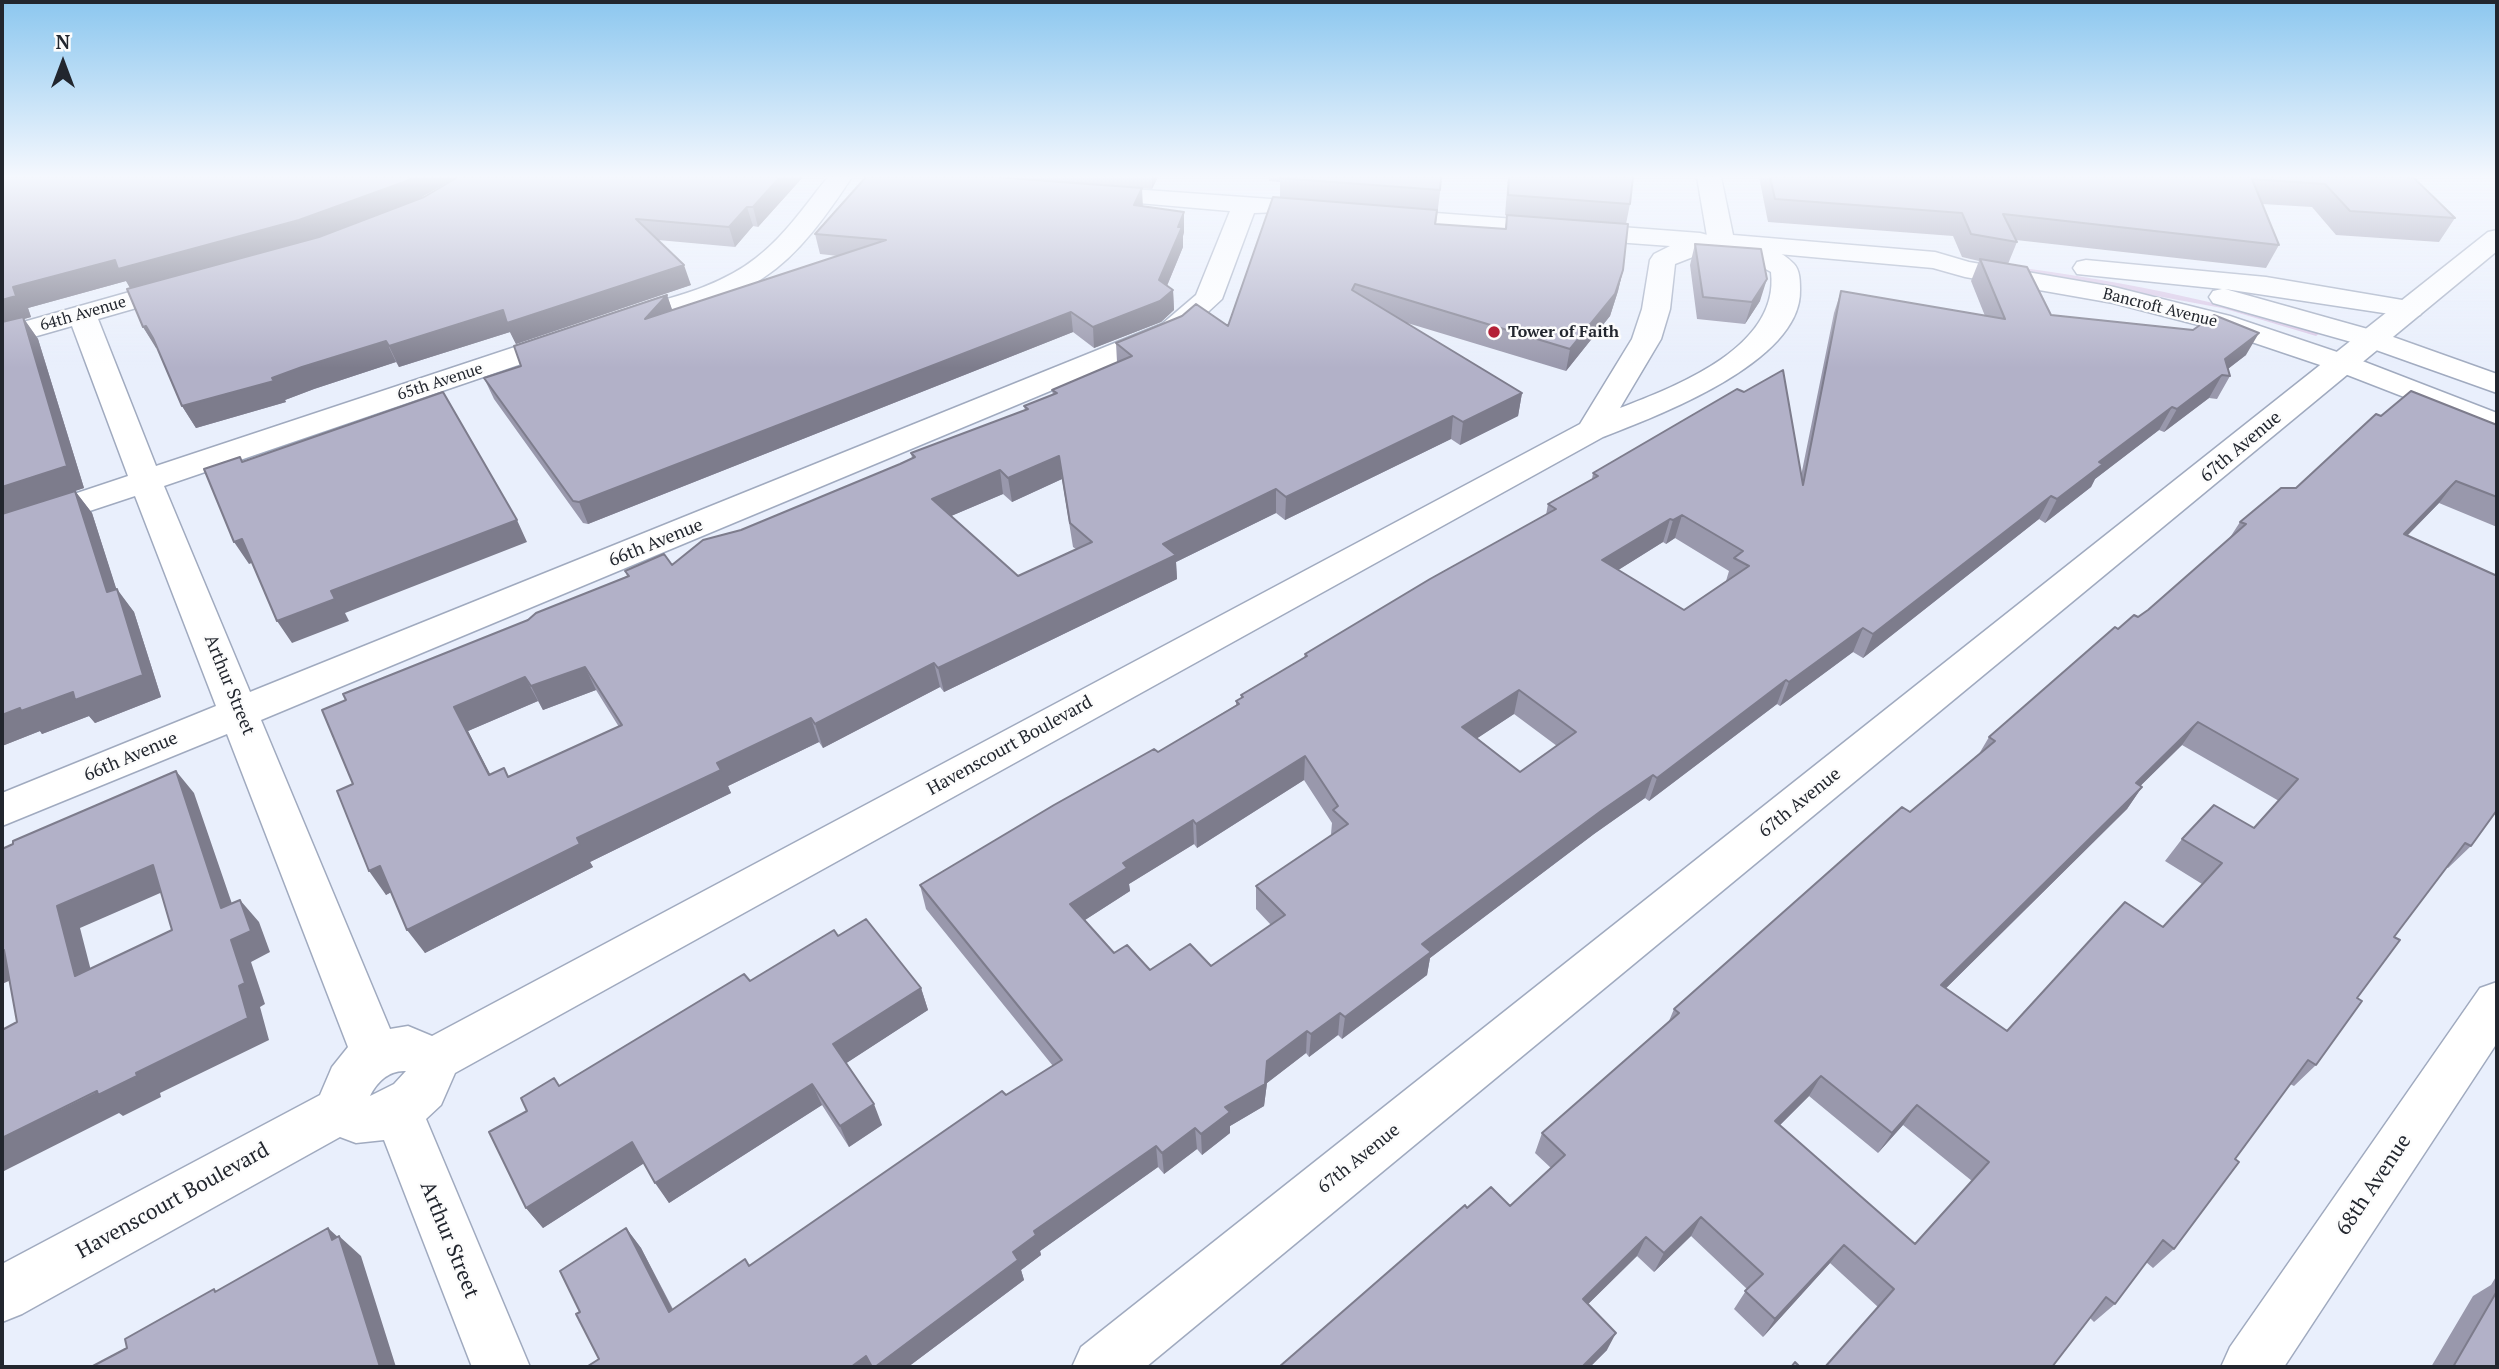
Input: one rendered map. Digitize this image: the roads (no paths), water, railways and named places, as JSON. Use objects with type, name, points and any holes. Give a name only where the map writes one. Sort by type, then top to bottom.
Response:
[{"type":"street","name":"65th Avenue","points":[[2,530],[728,285],[754,272],[787,241]]},
{"type":"street","name":"66th Avenue","points":[[2,810],[1172,330],[1208,299],[1231,241]]},
{"type":"street","name":"Bancroft Avenue","points":[[1694,241],[1934,260],[1965,269],[2042,281],[2176,310],[2263,335],[2357,351],[2497,384]]},
{"type":"street","name":"67th Avenue","points":[[1101,1367],[2493,241]]},
{"type":"street","name":"Havenscourt Boulevard","points":[[429,1062],[1592,430],[1651,407],[1750,353],[1776,323],[1786,300],[1784,269],[1765,254],[1721,243],[1681,249],[1662,260],[1659,302],[1652,327],[1639,356],[1608,400],[1592,430]]},
{"type":"street","name":"Bancroft Avenue","points":[[1934,260],[1960,254],[2086,268],[2251,303],[2357,351],[2497,424]]},
{"type":"street","points":[[2086,268],[2266,285],[2410,309]]},
{"type":"street","name":"64th Avenue","points":[[2,337],[213,278]]},
{"type":"street","name":"Arthur Street","points":[[82,314],[145,481],[376,1055]]},
{"type":"street","name":"68th Avenue","points":[[2250,1367],[2497,1003]]},
{"type":"street","points":[[408,1048],[421,1052],[429,1062],[430,1074],[425,1088],[413,1102],[398,1112],[364,1121],[344,1108],[342,1095],[348,1080],[360,1066],[376,1055],[408,1048]]},
{"type":"street","name":"Havenscourt Boulevard","points":[[2,1294],[344,1108]]},
{"type":"street","name":"Arthur Street","points":[[398,1112],[501,1367]]},
{"type":"place","name":"Tower of Faith","points":[[1494,332]]}]
